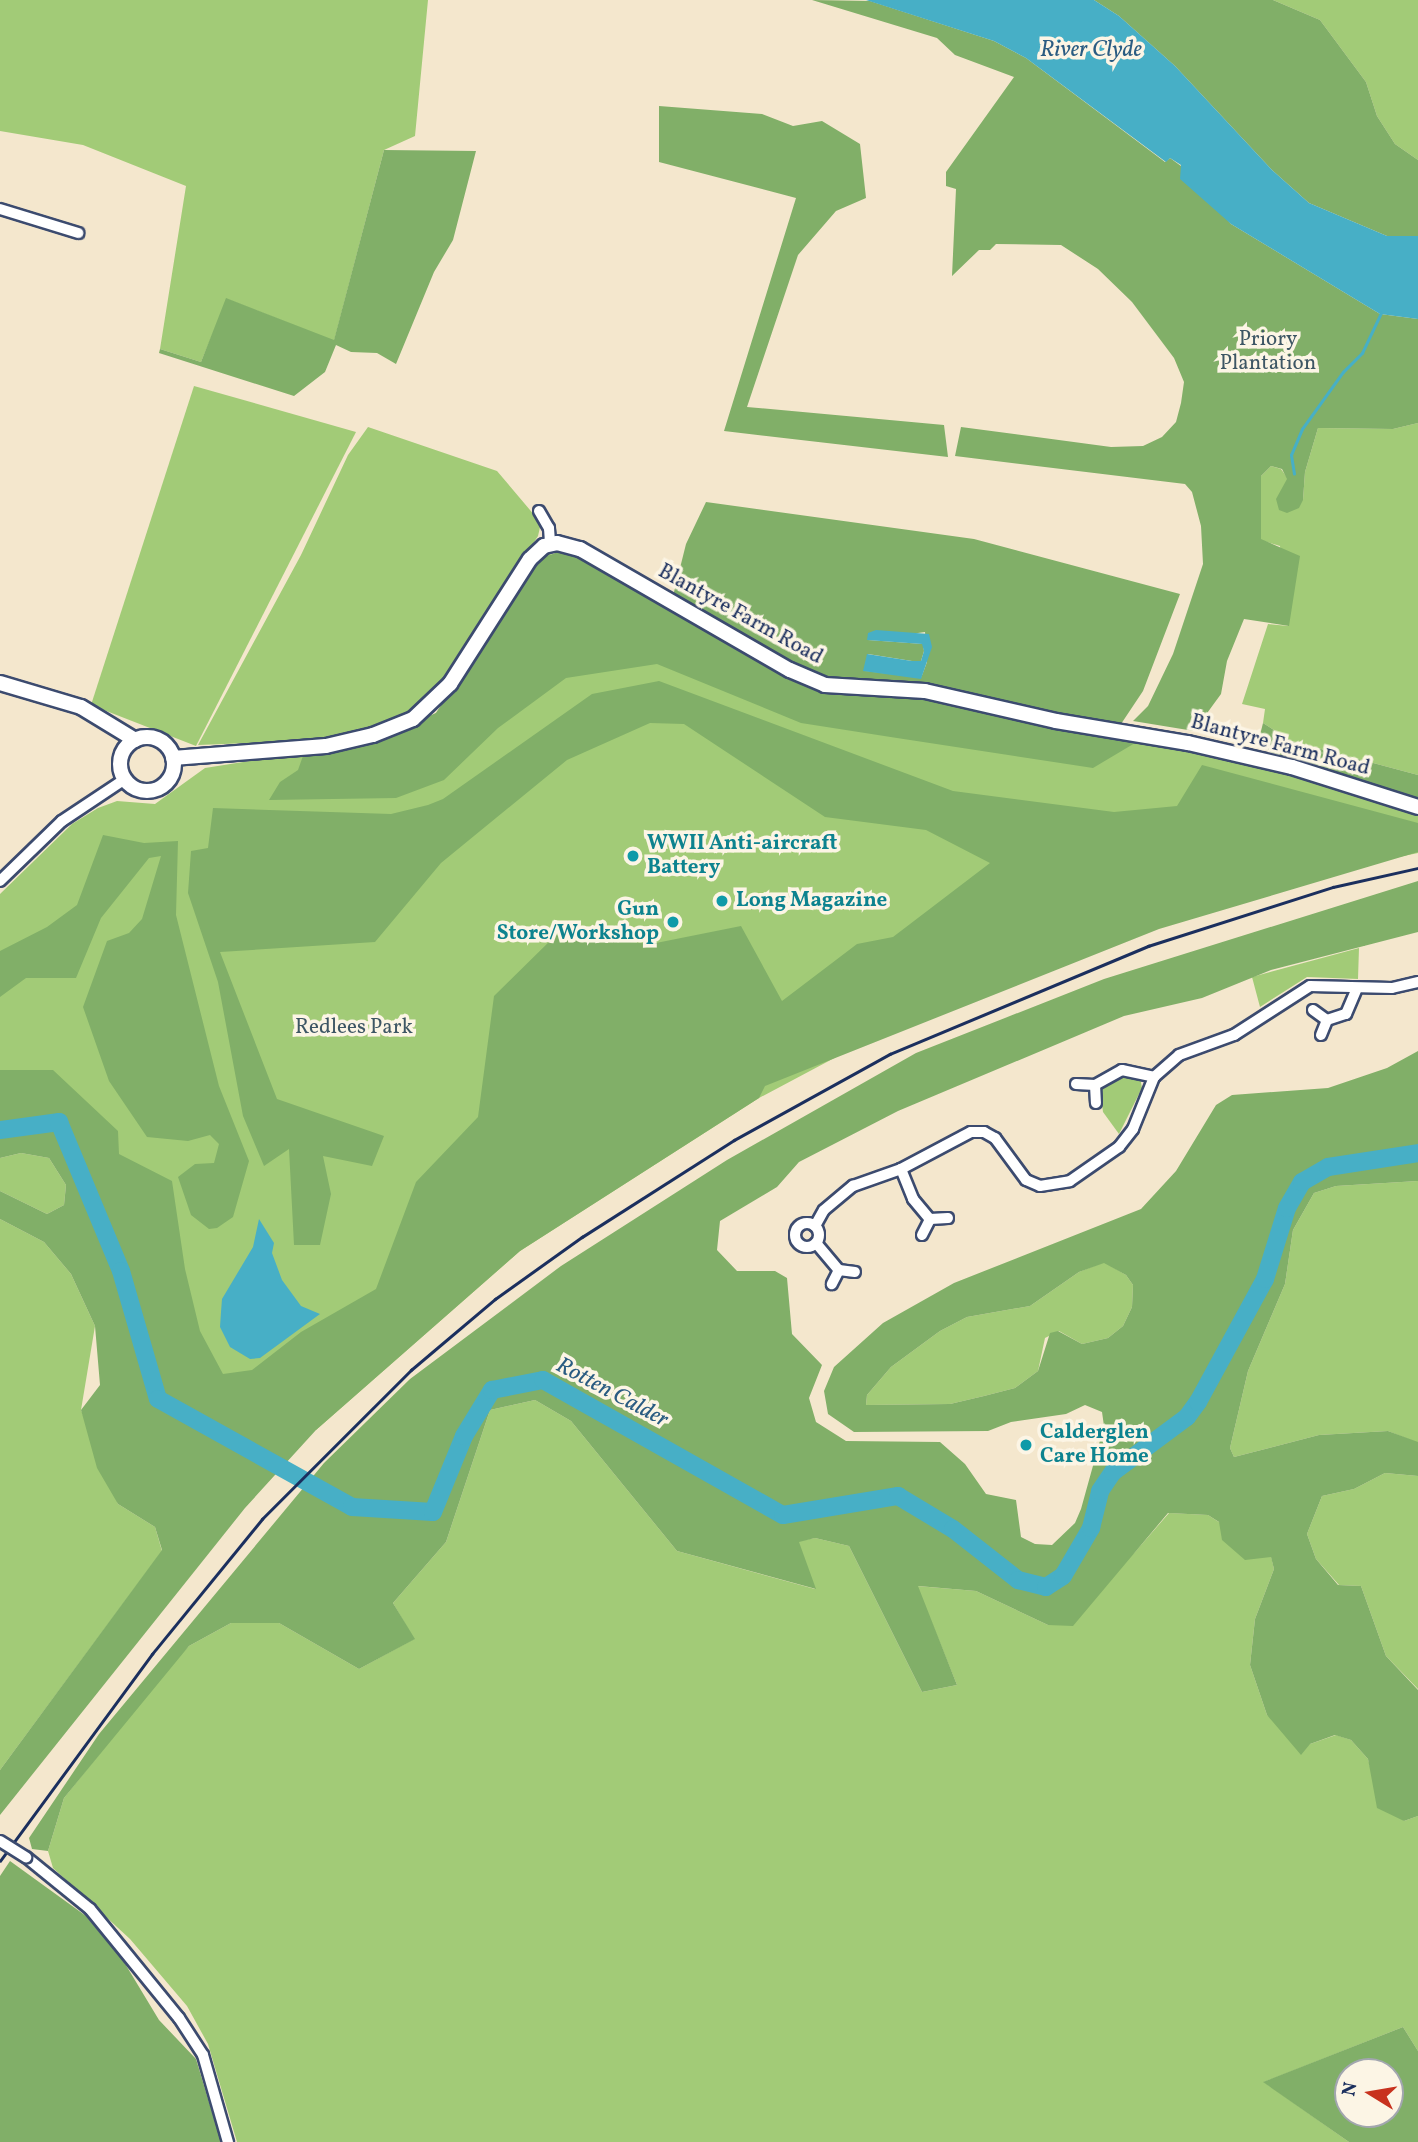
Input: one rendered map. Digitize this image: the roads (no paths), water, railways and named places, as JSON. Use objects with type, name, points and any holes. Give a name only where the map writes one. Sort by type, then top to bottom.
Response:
[{"type":"main road","points":[[173,758],[326,746],[373,735],[413,719],[444,692],[524,567],[537,551],[550,543]]},
{"type":"main road","name":"Blantyre Farm Road","points":[[550,543],[580,549],[790,670],[824,685],[925,691],[1079,725],[1198,745],[1292,767],[1418,807]]},
{"type":"main road","points":[[0,683],[81,707],[135,740],[160,741],[173,758],[170,778],[157,789],[139,790],[125,779],[123,753],[135,740]]},
{"type":"street","points":[[0,209],[78,233]]},
{"type":"street","points":[[539,511],[549,528],[550,543]]},
{"type":"street","points":[[0,881],[62,821],[125,779]]},
{"type":"street","points":[[815,1226],[824,1210],[853,1186],[901,1169],[949,1141],[984,1132],[995,1138],[1026,1180],[1040,1186],[1070,1181],[1119,1147],[1133,1129],[1154,1077],[1179,1055],[1234,1035],[1295,991],[1329,984],[1357,988],[1392,988],[1418,982]]},
{"type":"street","points":[[1327,1020],[1346,1014],[1357,988]]},
{"type":"street","points":[[1313,1010],[1327,1020]]},
{"type":"street","points":[[1321,1035],[1327,1020]]},
{"type":"street","points":[[1076,1084],[1095,1085],[1122,1070],[1154,1077]]},
{"type":"street","points":[[1095,1085],[1097,1102]]},
{"type":"street","points":[[901,1169],[913,1199],[930,1219]]},
{"type":"street","points":[[930,1219],[948,1218]]},
{"type":"street","points":[[922,1235],[930,1219]]},
{"type":"street","points":[[815,1226],[800,1225],[794,1235],[804,1247],[816,1243]]},
{"type":"street","points":[[815,1226],[819,1233],[816,1243]]},
{"type":"street","points":[[816,1243],[839,1270],[855,1272]]},
{"type":"street","points":[[832,1284],[839,1270]]},
{"type":"street","points":[[0,1840],[26,1857],[90,1909],[179,2018],[203,2055],[228,2142]]},
{"type":"water","name":"River Clyde","points":[[866,0],[1094,0],[1119,16],[1175,66],[1272,170],[1309,203],[1387,236],[1418,236],[1418,319],[1380,314],[1231,224],[1180,179],[1181,165],[1170,158],[1166,162],[1026,58],[994,41]]},
{"type":"water","points":[[876,630],[929,634],[932,647],[921,679],[863,671],[867,654],[921,661],[924,651],[922,644],[867,640],[868,633]]},
{"type":"water","points":[[259,1219],[274,1243],[272,1253],[282,1280],[301,1306],[320,1314],[260,1358],[250,1359],[230,1347],[220,1327],[222,1299],[253,1247]]},
{"type":"waterway","points":[[1294,474],[1291,455],[1302,429],[1343,372],[1362,353],[1381,313]]},
{"type":"waterway","name":"Rotten Calder","points":[[0,1130],[59,1122],[121,1271],[158,1399],[352,1507],[433,1512],[464,1436],[492,1390],[543,1380],[783,1515],[898,1496],[953,1529],[1018,1580],[1046,1587],[1063,1576],[1091,1528],[1100,1491],[1113,1472],[1187,1417],[1198,1402],[1265,1279],[1287,1208],[1302,1182],[1328,1167],[1418,1153]]},
{"type":"railway","points":[[0,1861],[152,1654],[262,1519],[411,1370],[495,1299],[582,1237],[734,1140],[890,1054],[1148,946],[1333,887],[1418,868]]},
{"type":"place","name":"WWII Anti-aircraft Battery","points":[[633,856]]},
{"type":"place","name":"Long Magazine","points":[[722,901]]},
{"type":"place","name":"Gun Store/Workshop","points":[[673,922]]},
{"type":"place","name":"Calderglen Care Home","points":[[1026,1445]]},
{"type":"park label","name":"Priory Plantation","points":[[1268,352]]},
{"type":"park label","name":"Redlees Park","points":[[354,1028]]}]
